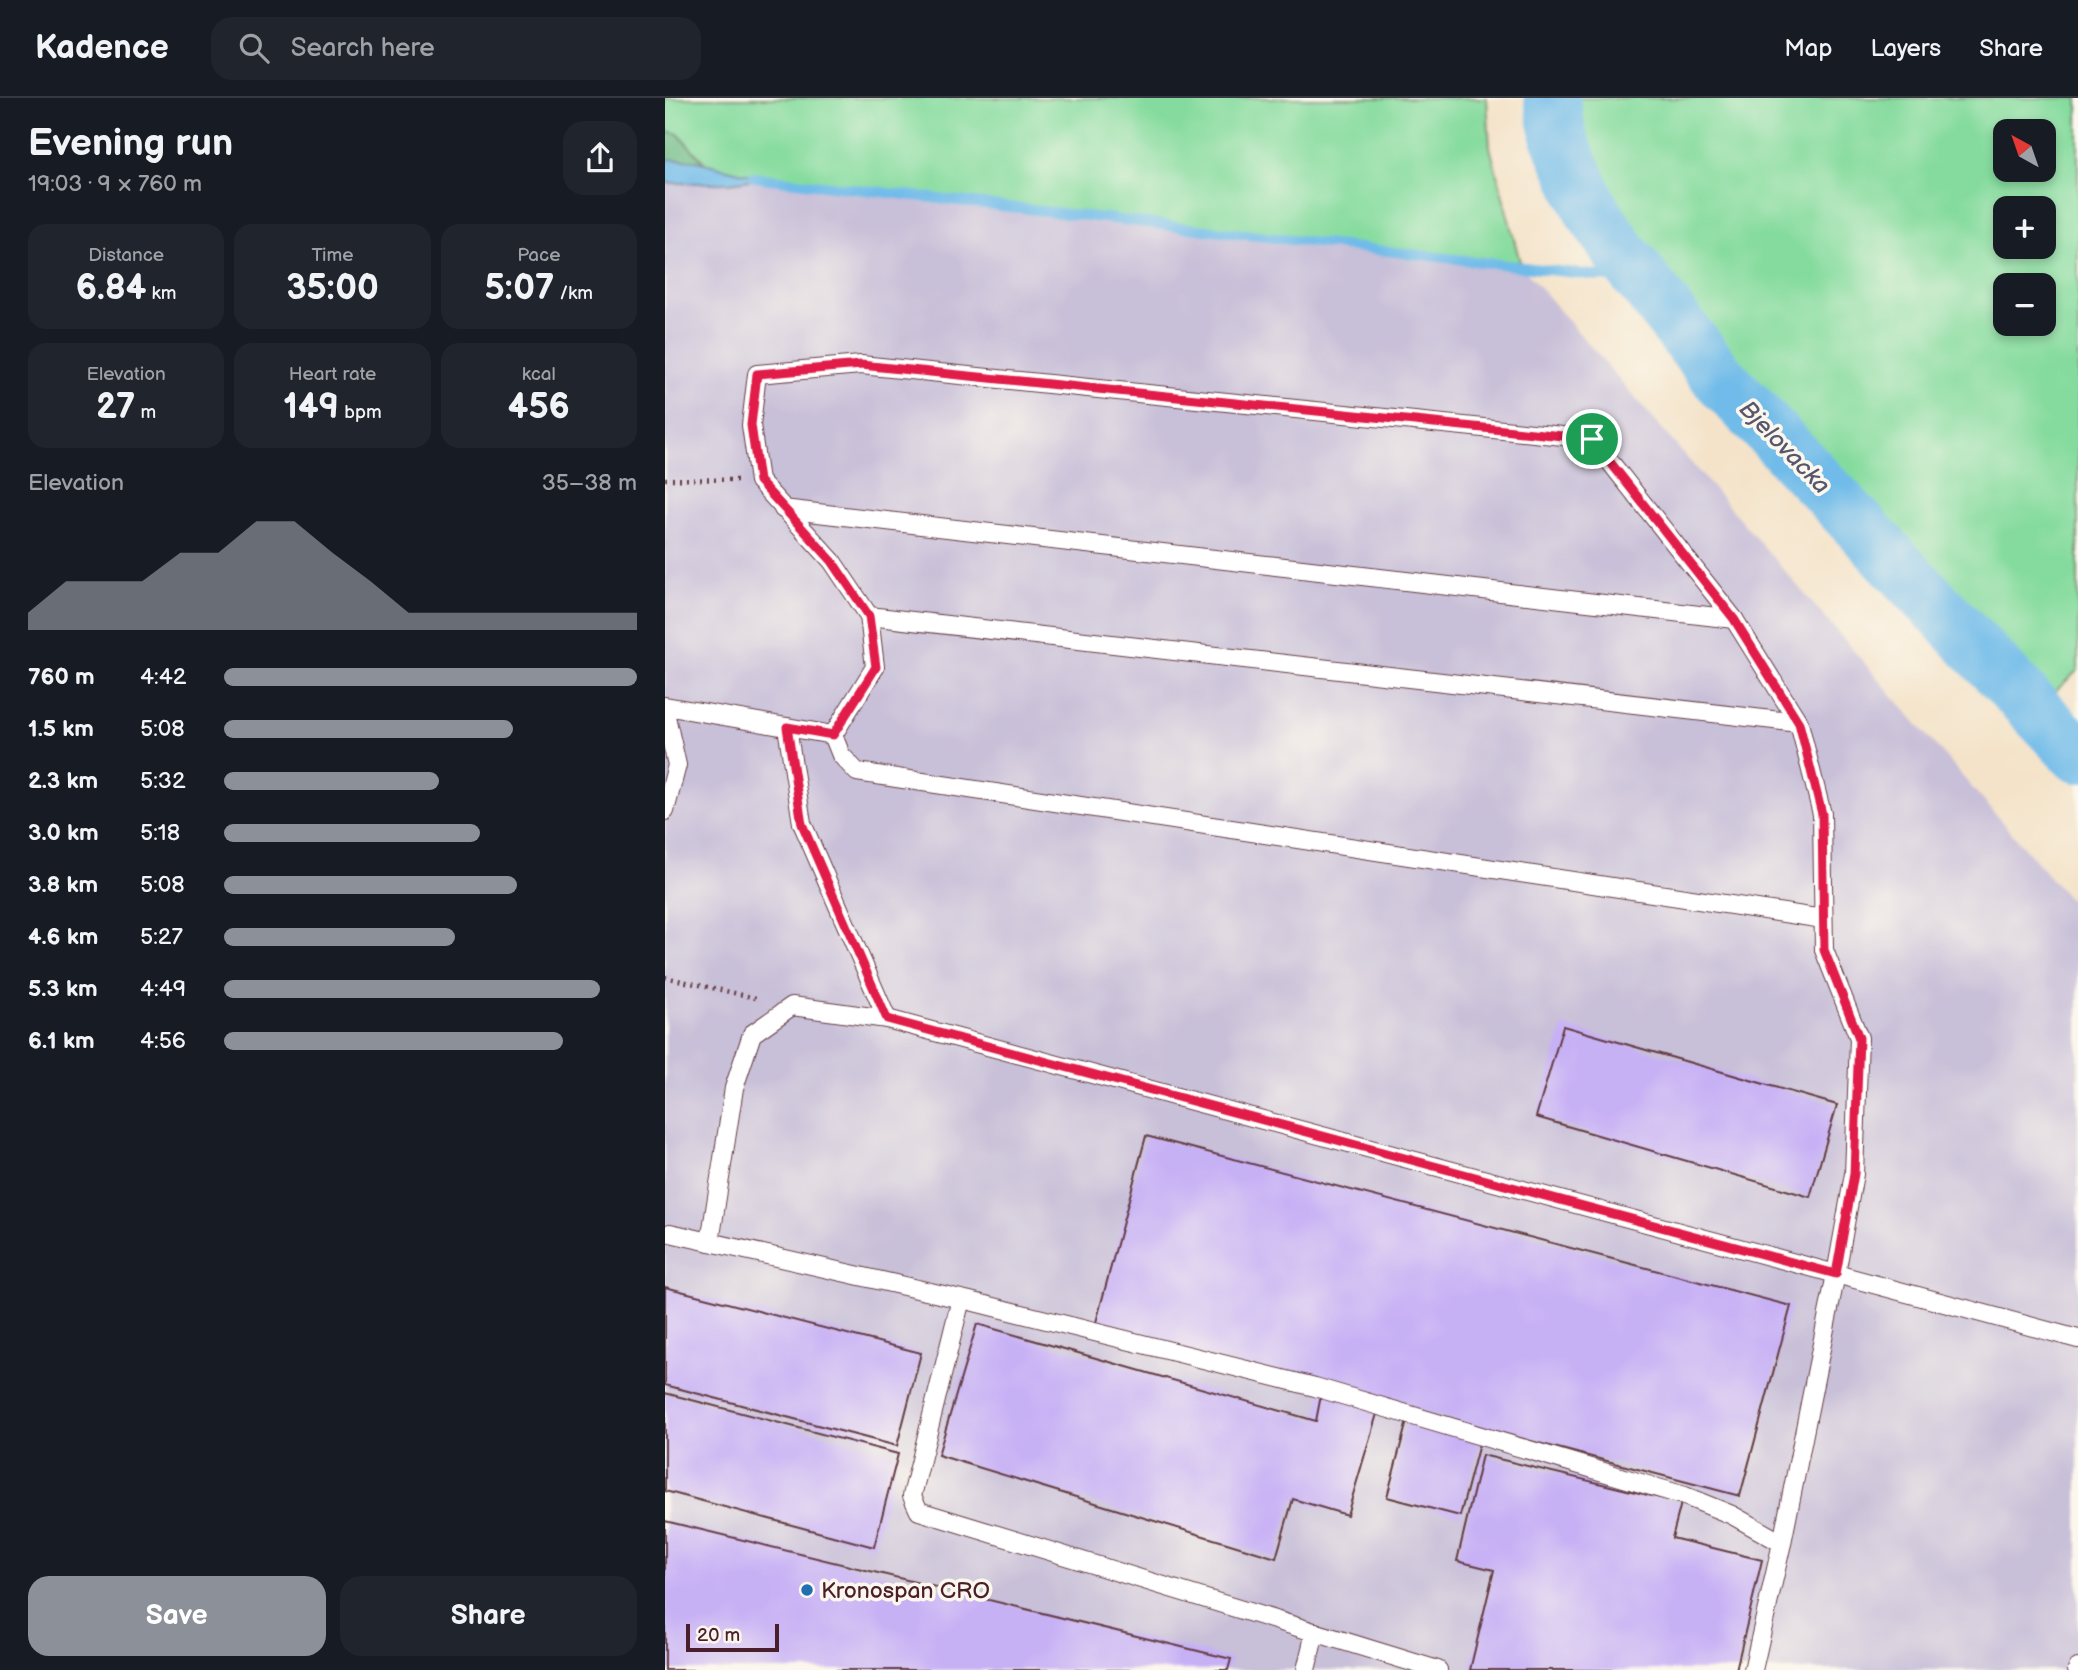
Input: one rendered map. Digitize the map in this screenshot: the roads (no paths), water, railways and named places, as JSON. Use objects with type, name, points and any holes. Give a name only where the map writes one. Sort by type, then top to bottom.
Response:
[{"type":"lane","points":[[833,735],[876,667],[869,616],[832,561],[759,481],[751,425],[757,374],[861,365],[1592,439],[1734,619],[1799,723],[1822,814],[1824,950],[1859,1038],[1854,1174],[1782,1543],[1752,1670]]},
{"type":"lane","points":[[783,509],[1734,619]]},
{"type":"lane","points":[[869,616],[1799,723]]},
{"type":"lane","points":[[665,706],[833,735]]},
{"type":"lane","points":[[665,712],[677,765],[665,811]]},
{"type":"lane","points":[[787,727],[802,824],[887,1019]]},
{"type":"lane","points":[[833,735],[841,755],[857,772],[1823,919]]},
{"type":"lane","points":[[710,1242],[734,1088],[752,1034],[792,1006],[887,1019],[2078,1339]]},
{"type":"lane","points":[[670,1233],[961,1299],[1315,1387],[1672,1492],[1732,1515],[1782,1543]]},
{"type":"lane","points":[[961,1299],[912,1496],[919,1511],[1438,1670]]},
{"type":"lane","points":[[1306,1670],[1315,1632]]},
{"type":"water","points":[[665,159],[696,161],[764,178],[729,183],[665,183]]},
{"type":"waterway","name":"Bjelovacka","points":[[1552,98],[1559,138],[1592,211],[1620,252],[1720,379],[2078,755]]},
{"type":"waterway","points":[[753,177],[1643,281]]},
{"type":"place","name":"Kronospan CRO","points":[[807,1590]]}]
